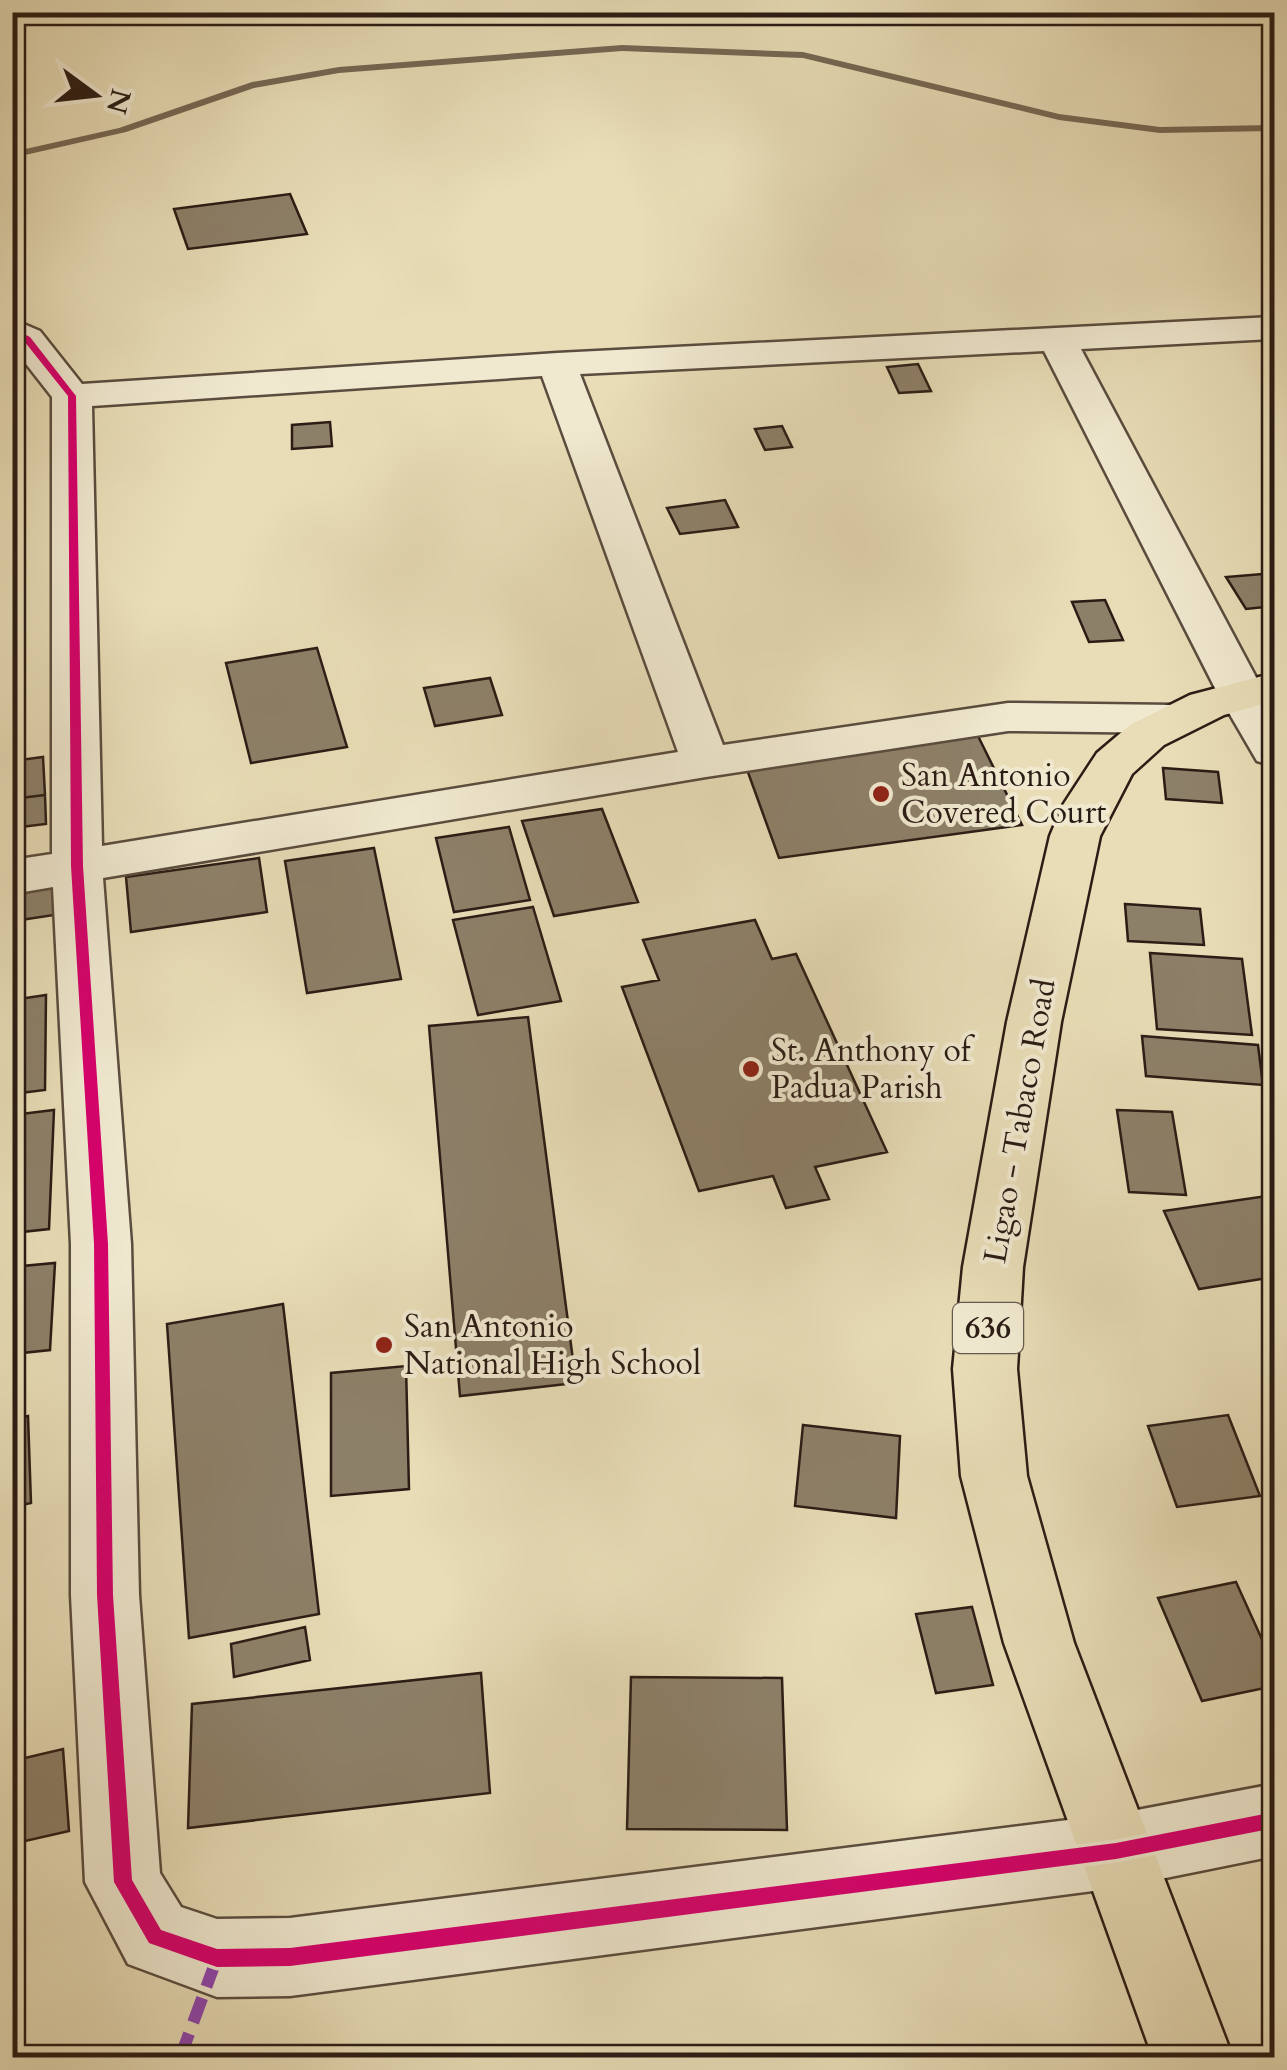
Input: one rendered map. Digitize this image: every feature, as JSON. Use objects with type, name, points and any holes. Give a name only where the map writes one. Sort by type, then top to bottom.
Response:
[{"type":"main road","name":"Ligao - Tabaco Road","points":[[1193,2058],[1040,1643],[994,1476],[985,1369],[993,1267],[1034,1022],[1076,836],[1088,806],[1114,764],[1147,734],[1174,719],[1258,690]]},
{"type":"street","points":[[72,396],[556,364],[1274,328]]},
{"type":"street","points":[[12,330],[28,339],[72,396],[45,871],[101,1244],[105,1595],[124,1882],[155,1937],[218,1958],[290,1957],[1116,1850],[1274,1820]]},
{"type":"street","points":[[1057,339],[1258,690],[1274,751]]},
{"type":"street","points":[[556,364],[706,762]]},
{"type":"street","points":[[45,871],[706,762],[1008,718],[1174,719]]},
{"type":"building","points":[[290,194],[307,234],[188,249],[174,209]]},
{"type":"building","points":[[918,364],[931,391],[899,393],[887,367]]},
{"type":"building","points":[[330,422],[332,446],[292,449],[292,425]]},
{"type":"building","points":[[782,426],[792,447],[765,450],[755,429]]},
{"type":"building","points":[[725,500],[738,527],[680,534],[667,508]]},
{"type":"building","points":[[1274,573],[1274,606],[1246,609],[1226,577]]},
{"type":"building","points":[[1105,600],[1123,640],[1089,642],[1072,602]]},
{"type":"building","points":[[317,648],[347,747],[251,763],[226,663]]},
{"type":"building","points":[[490,678],[502,715],[435,726],[424,688]]},
{"type":"building","name":"San Antonio Covered Court","points":[[977,734],[1022,825],[779,858],[745,764]]},
{"type":"building","points":[[43,757],[45,795],[12,799],[12,761]]},
{"type":"building","points":[[1163,768],[1218,772],[1222,803],[1166,799]]},
{"type":"building","points":[[45,795],[46,824],[12,828],[12,799]]},
{"type":"building","points":[[602,809],[638,902],[554,916],[522,821]]},
{"type":"building","points":[[509,827],[530,900],[454,912],[436,838]]},
{"type":"building","points":[[374,848],[401,979],[307,993],[285,861]]},
{"type":"building","points":[[259,858],[267,912],[131,932],[126,877]]},
{"type":"building","points":[[53,877],[54,915],[14,921],[13,882]]},
{"type":"building","points":[[1125,904],[1200,909],[1204,945],[1128,941]]},
{"type":"building","points":[[533,907],[561,1001],[478,1015],[453,920]]},
{"type":"building","name":"St. Anthony of Padua Parish","points":[[755,920],[772,959],[796,954],[887,1152],[815,1167],[829,1199],[786,1208],[773,1176],[699,1191],[622,987],[659,980],[643,940]]},
{"type":"building","points":[[1150,953],[1242,959],[1252,1035],[1157,1029]]},
{"type":"building","points":[[46,995],[45,1090],[12,1094],[12,1000]]},
{"type":"building","points":[[528,1017],[576,1383],[460,1396],[429,1026]]},
{"type":"building","points":[[1142,1036],[1258,1045],[1263,1085],[1146,1076]]},
{"type":"building","points":[[54,1110],[49,1229],[12,1233],[12,1115]]},
{"type":"building","points":[[1117,1110],[1172,1112],[1186,1195],[1129,1192]]},
{"type":"building","points":[[1274,1195],[1274,1277],[1199,1289],[1164,1211]]},
{"type":"building","points":[[55,1263],[50,1350],[12,1354],[12,1267]]},
{"type":"building","points":[[283,1304],[319,1614],[189,1638],[167,1324]]},
{"type":"building","points":[[406,1366],[409,1489],[331,1496],[331,1373]]},
{"type":"building","points":[[1228,1415],[1260,1496],[1177,1507],[1148,1426]]},
{"type":"building","points":[[28,1416],[31,1503],[12,1507],[12,1419]]},
{"type":"building","points":[[803,1425],[900,1436],[896,1518],[795,1506]]},
{"type":"building","points":[[1236,1582],[1274,1666],[1274,1686],[1202,1701],[1158,1598]]},
{"type":"building","points":[[972,1607],[993,1685],[936,1693],[916,1614]]},
{"type":"building","points":[[305,1627],[310,1660],[234,1677],[231,1644]]},
{"type":"building","points":[[481,1673],[490,1793],[188,1828],[192,1704]]},
{"type":"building","points":[[631,1677],[782,1678],[787,1830],[627,1829]]},
{"type":"building","points":[[63,1749],[69,1831],[12,1844],[12,1761]]},
{"type":"waterway","points":[[12,155],[122,130],[252,85],[339,70],[622,48],[803,55],[1059,117],[1160,130],[1274,128]]},
{"type":"marked path","points":[[180,2058],[217,1958]]},
{"type":"cycle path","points":[[12,330],[27,339],[72,396],[77,866],[101,1244],[105,1595],[123,1882],[155,1937],[217,1958],[290,1957],[1116,1851],[1274,1820]]},
{"type":"place","name":"San Antonio Covered Court","points":[[881,794]]},
{"type":"place","name":"St. Anthony of Padua Parish","points":[[751,1069]]},
{"type":"place","name":"San Antonio National High School","points":[[384,1345]]}]
